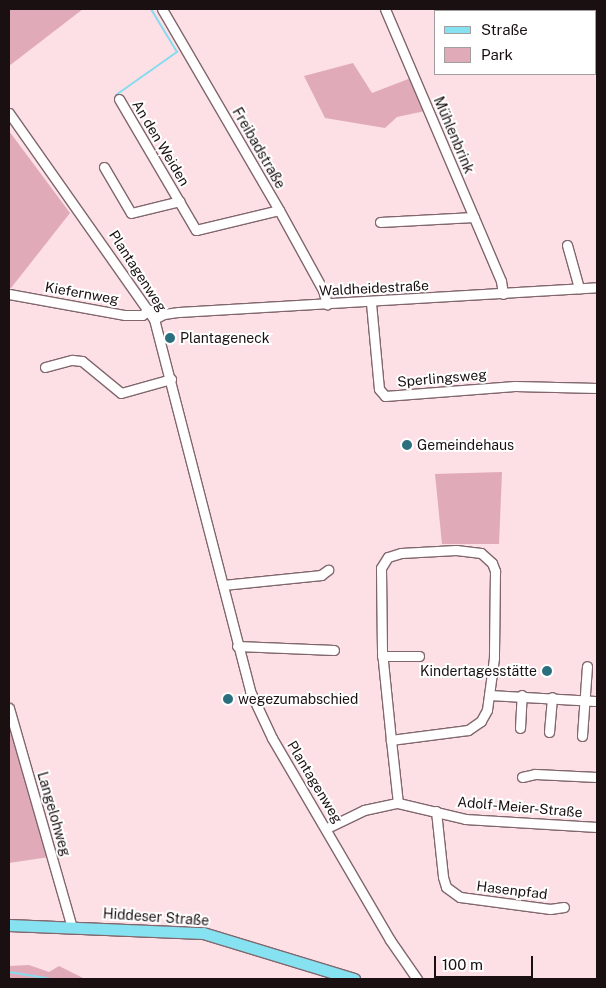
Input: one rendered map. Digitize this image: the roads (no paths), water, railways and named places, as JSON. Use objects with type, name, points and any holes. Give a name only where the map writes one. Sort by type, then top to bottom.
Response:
[{"type":"main road","name":"Hiddeser Straße","points":[[9,925],[203,933],[354,979]]},
{"type":"street","name":"Freibadstraße","points":[[162,9],[279,210],[323,290],[327,304]]},
{"type":"street","name":"Mühlenbrink","points":[[385,9],[474,217],[503,294]]},
{"type":"street","name":"An den Weiden","points":[[119,99],[196,230],[279,210]]},
{"type":"street","name":"Plantagenweg","points":[[9,113],[154,319],[171,379],[245,678],[263,722],[328,828],[386,932],[417,979]]},
{"type":"street","name":"An den Weiden","points":[[104,167],[131,213],[180,201]]},
{"type":"street","points":[[380,222],[474,217]]},
{"type":"street","points":[[567,245],[579,288]]},
{"type":"street","name":"Waldheidestraße","points":[[154,319],[164,314],[372,303],[597,287]]},
{"type":"street","name":"Kiefernweg","points":[[9,294],[125,315],[142,315],[149,310]]},
{"type":"street","name":"Sperlingsweg","points":[[372,303],[379,389],[385,396],[515,386],[597,388]]},
{"type":"street","points":[[45,367],[72,360],[82,361],[121,393],[171,379]]},
{"type":"street","points":[[392,740],[468,730],[481,720],[489,695],[494,658],[495,571],[492,563],[481,553],[440,550],[388,557],[380,568],[382,656],[398,803]]},
{"type":"street","points":[[223,585],[293,578],[328,570]]},
{"type":"street","points":[[237,646],[334,650]]},
{"type":"street","points":[[382,656],[418,656]]},
{"type":"street","points":[[582,736],[587,666]]},
{"type":"street","points":[[489,695],[522,695],[595,701]]},
{"type":"street","points":[[520,728],[522,695]]},
{"type":"street","points":[[549,732],[552,697]]},
{"type":"street","name":"Langelohweg","points":[[9,708],[72,927]]},
{"type":"street","points":[[522,777],[535,774],[597,777]]},
{"type":"street","name":"Adolf-Meier-Straße","points":[[328,828],[364,810],[398,803],[465,819],[597,827]]},
{"type":"street","name":"Hasenpfad","points":[[436,811],[443,877],[446,887],[460,898],[550,909],[564,907]]},
{"type":"waterway","points":[[116,95],[177,52],[151,9]]},
{"type":"waterway","points":[[9,972],[51,979]]},
{"type":"place","name":"Plantageneck","points":[[170,338]]},
{"type":"place","name":"Gemeindehaus","points":[[407,445]]},
{"type":"place","name":"Kindertagesstätte","points":[[547,671]]},
{"type":"place","name":"wegezumabschied","points":[[228,699]]}]
